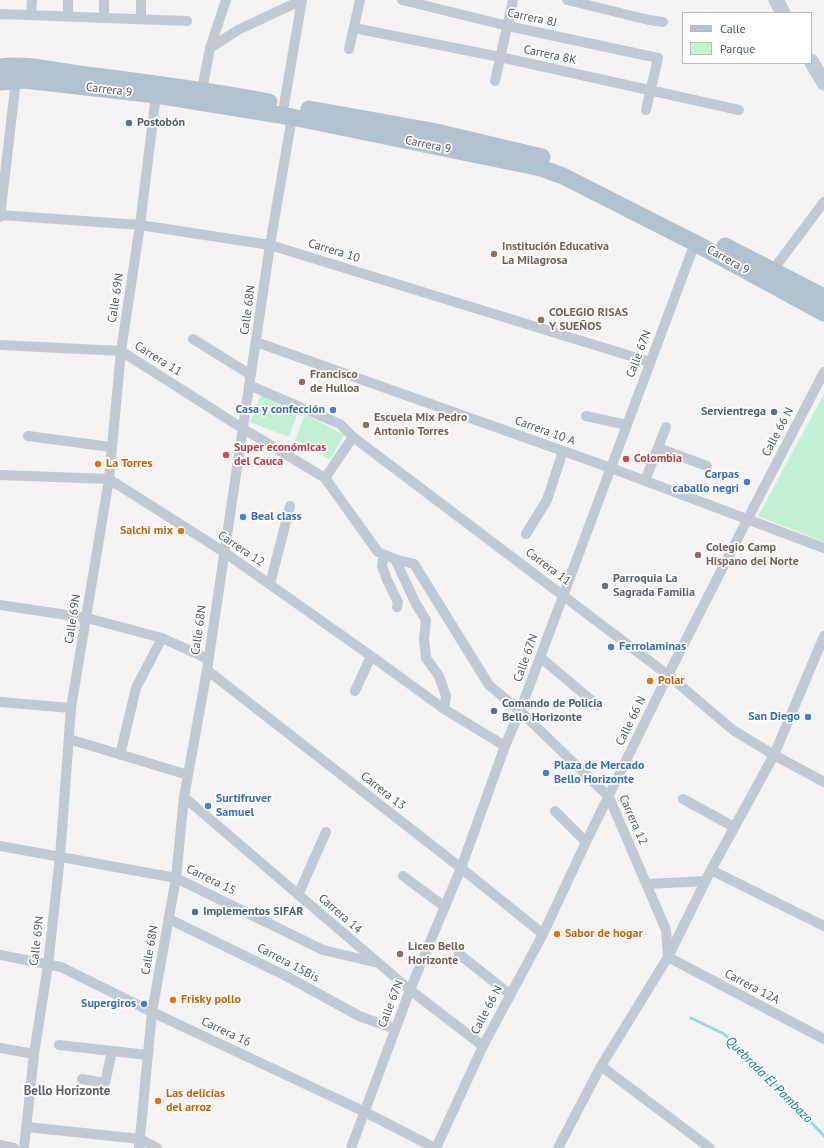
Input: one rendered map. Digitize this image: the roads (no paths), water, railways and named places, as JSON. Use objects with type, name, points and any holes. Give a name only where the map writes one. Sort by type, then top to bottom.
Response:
[{"type":"main road","points":[[776,0],[782,12]]},
{"type":"main road","points":[[812,63],[824,83]]},
{"type":"main road","name":"Carrera 9","points":[[0,67],[26,67],[202,90],[541,168],[563,176],[695,242],[824,312]]},
{"type":"main road","name":"Carrera 9","points":[[8,81],[156,95],[288,111],[432,131],[544,157],[566,166],[824,297]]},
{"type":"street","points":[[31,15],[32,0]]},
{"type":"street","points":[[68,0],[68,16]]},
{"type":"street","points":[[104,0],[104,18]]},
{"type":"street","points":[[141,0],[141,19]]},
{"type":"street","points":[[202,90],[210,48],[226,0]]},
{"type":"street","points":[[210,48],[238,30],[302,0]]},
{"type":"street","name":"Calle 68N","points":[[140,1143],[152,1012],[176,878],[184,797],[207,670],[256,342],[302,0]]},
{"type":"street","points":[[350,49],[360,0]]},
{"type":"street","name":"Carrera 8J","points":[[402,0],[508,26],[658,58],[650,91]]},
{"type":"street","points":[[495,81],[513,0]]},
{"type":"street","points":[[567,0],[663,22]]},
{"type":"street","points":[[0,14],[186,21]]},
{"type":"street","name":"Carrera 8K","points":[[354,28],[500,57],[739,110]]},
{"type":"street","points":[[0,216],[8,81]]},
{"type":"street","points":[[646,110],[650,91]]},
{"type":"street","name":"Calle 69N","points":[[24,1148],[34,1054],[48,965],[60,857],[71,708],[109,480],[121,351],[140,225],[156,95]]},
{"type":"street","points":[[773,270],[824,202]]},
{"type":"street","name":"Carrera 10","points":[[0,216],[140,225],[270,245],[650,362]]},
{"type":"street","name":"Calle 67N","points":[[351,1148],[410,990],[461,868],[505,746],[520,711],[695,242]]},
{"type":"street","name":"Carrera 11","points":[[193,339],[250,380],[340,424],[353,437],[563,594],[668,675],[733,730],[774,755],[824,782]]},
{"type":"street","name":"Carrera 10 A","points":[[256,342],[611,468],[824,548]]},
{"type":"street","name":"Carrera 11","points":[[0,344],[121,351],[242,428]]},
{"type":"street","name":"Calle 66 N","points":[[435,1148],[483,1046],[543,934],[586,842],[668,675],[824,372]]},
{"type":"street","points":[[586,416],[627,425]]},
{"type":"street","points":[[646,481],[666,427]]},
{"type":"street","name":"Carrera 12","points":[[242,428],[324,478],[378,552],[395,559],[414,564],[489,685],[520,711],[609,797],[666,930],[668,957]]},
{"type":"street","points":[[28,436],[112,447]]},
{"type":"street","points":[[324,478],[353,437]]},
{"type":"street","points":[[658,448],[707,466]]},
{"type":"street","points":[[526,534],[547,500],[563,451]]},
{"type":"street","name":"Carrera 12","points":[[0,475],[109,480],[224,552],[444,709],[505,746]]},
{"type":"street","points":[[270,584],[290,506]]},
{"type":"street","points":[[384,555],[382,566],[398,602],[397,607]]},
{"type":"street","points":[[395,559],[416,604],[426,620],[424,639],[426,658],[439,676],[446,696],[444,709]]},
{"type":"street","points":[[0,605],[87,618],[162,638],[208,659]]},
{"type":"street","points":[[558,1148],[601,1066],[668,957],[711,870],[774,755],[824,636]]},
{"type":"street","points":[[120,755],[136,688],[162,638]]},
{"type":"street","points":[[355,691],[371,656]]},
{"type":"street","points":[[540,657],[597,705]]},
{"type":"street","name":"Carrera 13","points":[[207,670],[461,868],[543,934]]},
{"type":"street","points":[[0,702],[71,708]]},
{"type":"street","points":[[69,739],[188,775]]},
{"type":"street","name":"Carrera 14","points":[[184,797],[410,990],[483,1046]]},
{"type":"street","points":[[683,799],[734,827]]},
{"type":"street","points":[[555,811],[586,842]]},
{"type":"street","points":[[298,895],[326,832]]},
{"type":"street","name":"Carrera 15","points":[[0,846],[176,878],[323,950],[378,963]]},
{"type":"street","points":[[711,870],[824,926]]},
{"type":"street","points":[[403,876],[445,907]]},
{"type":"street","points":[[647,884],[706,881]]},
{"type":"street","name":"Carrera 15Bis","points":[[169,919],[288,977],[359,1016],[396,1029]]},
{"type":"street","points":[[459,954],[511,994]]},
{"type":"street","name":"Carrera 16","points":[[0,955],[61,967],[152,1012],[365,1112],[435,1148]]},
{"type":"street","name":"Carrera 12A","points":[[668,957],[824,1040]]},
{"type":"street","points":[[59,1045],[148,1055]]},
{"type":"street","points":[[0,1048],[34,1054]]},
{"type":"street","points":[[82,1079],[105,1083],[112,1051]]},
{"type":"street","points":[[601,1066],[710,1148]]},
{"type":"street","points":[[27,1128],[140,1143],[157,1148]]},
{"type":"street","points":[[0,1145],[14,1148]]},
{"type":"waterway","name":"Quebrada El Pambazo","points":[[691,1018],[724,1034],[754,1061],[824,1136]]},
{"type":"place","name":"Postobón","points":[[129,123]]},
{"type":"place","name":"Institución Educativa La Milagrosa","points":[[494,254]]},
{"type":"place","name":"COLEGIO RISAS Y SUEÑOS","points":[[541,320]]},
{"type":"place","name":"Francisco de Hulloa","points":[[302,382]]},
{"type":"place","name":"Casa y confección","points":[[333,410]]},
{"type":"place","name":"Servientrega","points":[[774,412]]},
{"type":"place","name":"Escuela Mix Pedro Antonio Torres","points":[[366,425]]},
{"type":"place","name":"Super económicas del Cauca","points":[[226,455]]},
{"type":"place","name":"Colombia","points":[[626,459]]},
{"type":"place","name":"La Torres","points":[[98,464]]},
{"type":"place","name":"Carpas caballo negri","points":[[747,482]]},
{"type":"place","name":"Beal class","points":[[243,517]]},
{"type":"place","name":"Salchi mix","points":[[181,531]]},
{"type":"place","name":"Colegio Camp Hispano del Norte","points":[[698,555]]},
{"type":"place","name":"Parroquia La Sagrada Familia","points":[[605,586]]},
{"type":"place","name":"Ferrolaminas","points":[[611,647]]},
{"type":"place","name":"Polar","points":[[650,681]]},
{"type":"place","name":"Comando de Policia Bello Horizonte","points":[[494,711]]},
{"type":"place","name":"San Diego","points":[[808,717]]},
{"type":"place","name":"Plaza de Mercado Bello Horizonte","points":[[546,773]]},
{"type":"place","name":"Surtifruver Samuel","points":[[208,806]]},
{"type":"place","name":"Implementos SIFAR","points":[[195,912]]},
{"type":"place","name":"Sabor de hogar","points":[[557,934]]},
{"type":"place","name":"Liceo Bello Horizonte","points":[[400,954]]},
{"type":"place","name":"Frisky pollo","points":[[173,1000]]},
{"type":"place","name":"Supergiros","points":[[144,1004]]},
{"type":"place","name":"Las delicias del arroz","points":[[158,1101]]},
{"type":"district","name":"Bello Horizonte","points":[[67,1091]]}]
